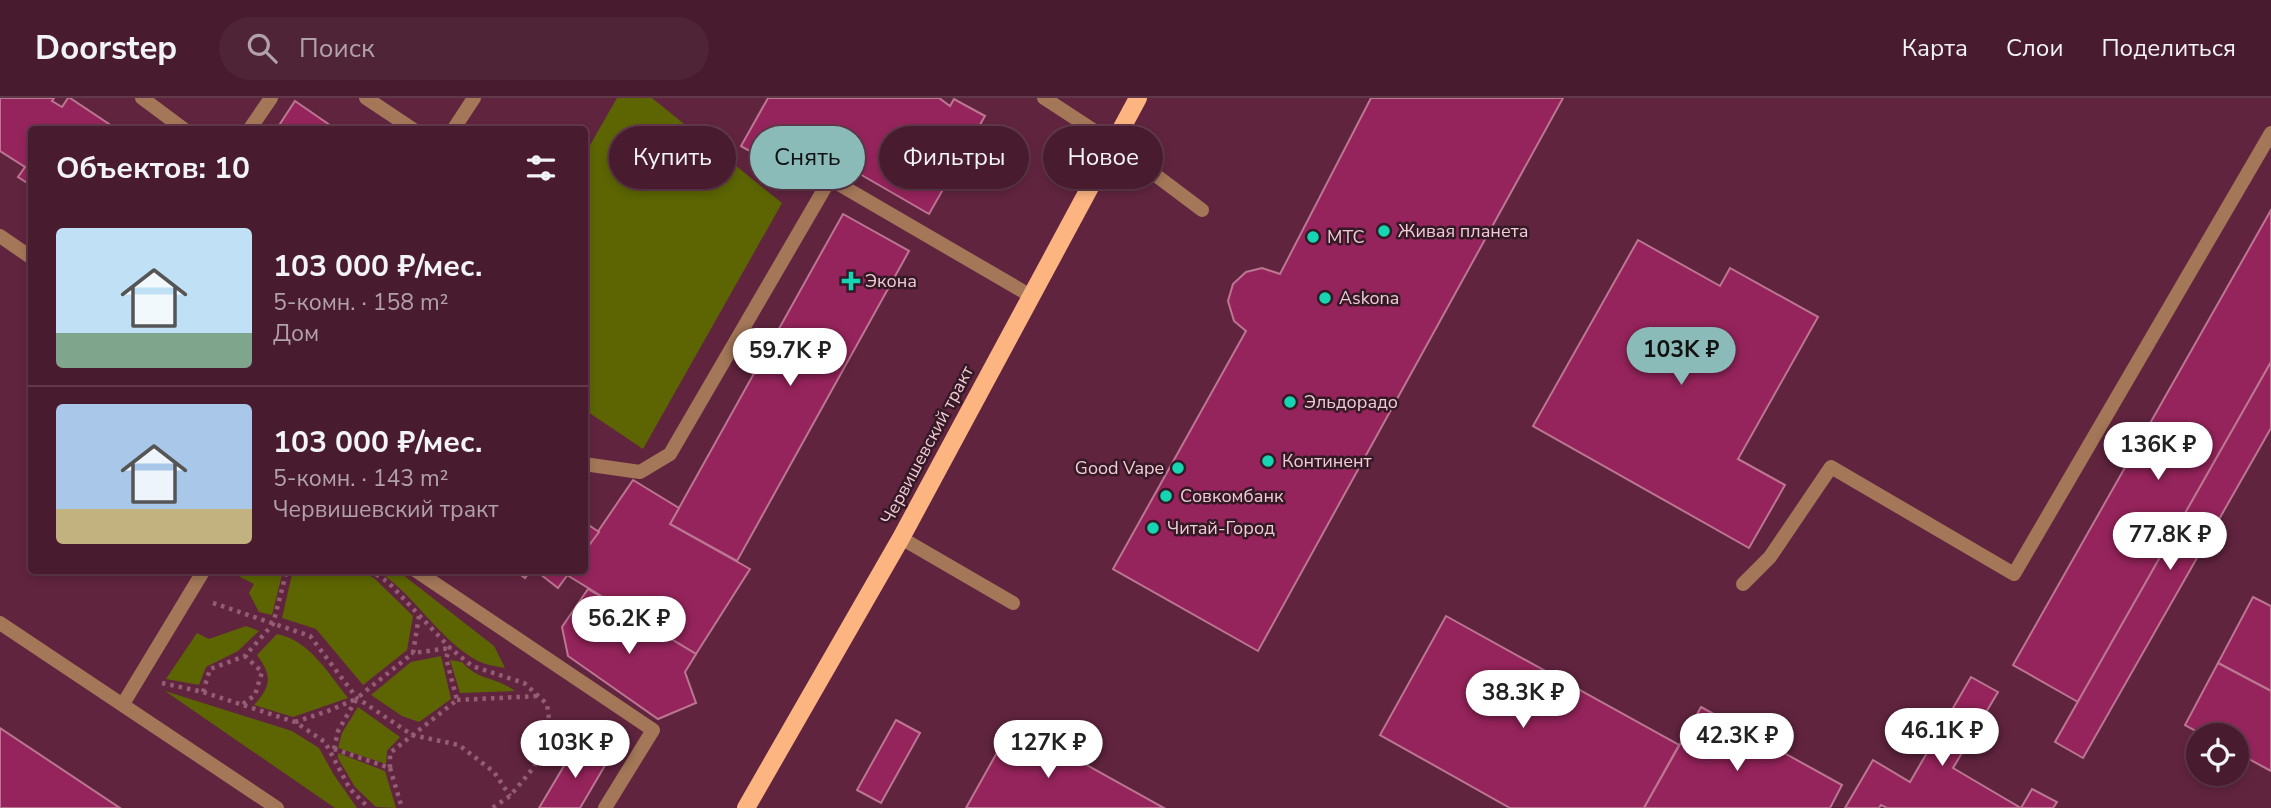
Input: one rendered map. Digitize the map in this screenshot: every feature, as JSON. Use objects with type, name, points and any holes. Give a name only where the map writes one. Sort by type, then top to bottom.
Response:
[{"type":"main road","name":"Червишевский тракт","points":[[1123,126],[1138,98]]},
{"type":"main road","name":"Червишевский тракт","points":[[746,808],[901,538],[1089,189]]},
{"type":"street","points":[[142,98],[180,126]]},
{"type":"street","points":[[252,126],[271,98]]},
{"type":"street","points":[[366,98],[408,126]]},
{"type":"street","points":[[456,126],[474,98]]},
{"type":"street","points":[[1044,98],[1086,126]]},
{"type":"street","points":[[1743,584],[1770,557],[1831,467],[2014,574],[2271,134]]},
{"type":"street","points":[[588,465],[640,472],[670,454],[830,179],[1031,296]]},
{"type":"street","points":[[1163,182],[1202,211]]},
{"type":"street","points":[[0,236],[28,255]]},
{"type":"street","points":[[901,538],[1013,603]]},
{"type":"street","points":[[123,704],[202,574]]},
{"type":"street","points":[[421,574],[653,730],[605,808]]},
{"type":"street","points":[[0,623],[277,808]]},
{"type":"path","points":[[203,692],[210,669],[245,656],[273,624],[286,574]]},
{"type":"path","points":[[375,574],[388,582],[450,648],[472,666],[524,683],[547,704],[550,727],[534,767],[510,796],[492,808]]},
{"type":"path","points":[[189,595],[310,636],[356,698],[412,735],[459,745],[494,772],[510,796]]},
{"type":"path","points":[[413,653],[420,615]]},
{"type":"path","points":[[295,722],[356,698],[413,653],[450,648]]},
{"type":"path","points":[[450,648],[446,658],[457,700]]},
{"type":"path","points":[[242,705],[255,695],[262,672],[245,656]]},
{"type":"path","points":[[139,677],[203,692],[295,722],[325,742],[334,752],[350,789],[369,808]]},
{"type":"path","points":[[402,808],[390,768],[390,753],[457,700],[538,696]]},
{"type":"path","points":[[334,752],[338,731],[356,698]]},
{"type":"path","points":[[334,752],[390,768]]},
{"type":"green space","points":[[617,98],[652,98],[687,126],[609,126],[609,189],[736,189],[736,166],[750,177],[750,189],[765,189],[782,203],[643,449],[588,412],[588,149]]},
{"type":"green space","points":[[242,574],[282,574],[272,615],[259,612],[249,593],[254,584],[240,577]]},
{"type":"green space","points":[[292,574],[367,574],[413,616],[407,650],[363,685],[316,629],[282,618]]},
{"type":"green space","points":[[382,574],[402,574],[494,646],[505,668],[481,662],[465,653]]},
{"type":"green space","points":[[246,626],[259,631],[238,651],[206,667],[199,685],[166,679],[197,633],[209,639]]},
{"type":"green space","points":[[277,634],[288,637],[308,650],[348,698],[293,717],[254,705],[264,692],[268,680],[257,655]]},
{"type":"green space","points":[[441,656],[451,699],[419,722],[402,716],[371,695],[411,662]]},
{"type":"green space","points":[[450,660],[462,662],[475,673],[515,691],[460,693]]},
{"type":"green space","points":[[165,691],[292,731],[319,748],[357,808],[335,808]]},
{"type":"green space","points":[[358,707],[400,737],[387,751],[386,764],[338,748],[342,733]]},
{"type":"green space","points":[[338,753],[385,771],[396,808],[376,807],[355,787],[338,758]]},
{"type":"building","points":[[0,98],[54,98],[52,101],[62,107],[70,98],[112,126],[28,126],[28,183],[18,177],[25,167],[0,151]]},
{"type":"building","points":[[768,98],[939,98],[950,106],[954,99],[985,116],[979,126],[879,126],[879,185],[865,177],[865,126],[752,126]]},
{"type":"building","name":"Континент","points":[[1371,98],[1563,98],[1258,651],[1113,569],[1246,331],[1234,321],[1228,301],[1233,284],[1246,272],[1262,268],[1280,274]]},
{"type":"building","points":[[295,101],[331,126],[279,126]]},
{"type":"building","points":[[750,130],[750,151],[741,146]]},
{"type":"building","points":[[886,189],[943,189],[929,214]]},
{"type":"building","points":[[2271,210],[2271,362],[2078,702],[2013,665]]},
{"type":"building","points":[[843,214],[909,251],[737,561],[670,524]]},
{"type":"building","points":[[1638,240],[1720,286],[1730,268],[1818,317],[1738,459],[1785,485],[1749,548],[1533,426]]},
{"type":"building","points":[[2271,362],[2271,428],[2083,758],[2055,742]]},
{"type":"building","points":[[633,480],[679,508],[670,524],[750,569],[696,654],[567,575],[588,574],[588,546]]},
{"type":"building","points":[[588,525],[599,532],[588,547]]},
{"type":"building","points":[[540,574],[568,574],[558,588]]},
{"type":"building","points":[[588,589],[696,654],[685,672],[696,703],[658,719],[568,656],[562,627]]},
{"type":"building","points":[[2253,597],[2271,606],[2271,691],[2218,663]]},
{"type":"building","points":[[1446,616],[1679,745],[1644,808],[1510,808],[1380,735]]},
{"type":"building","points":[[2218,663],[2271,691],[2271,771],[2249,759],[2249,723],[2186,723]]},
{"type":"building","points":[[1971,677],[1998,692],[1953,768],[2021,808],[1887,808],[1881,805],[1879,808],[1845,808],[1873,760],[1910,782]]},
{"type":"building","points":[[1701,707],[1842,785],[1830,808],[1644,808]]},
{"type":"building","points":[[896,720],[920,733],[881,803],[857,790]]},
{"type":"building","points":[[1013,724],[1164,808],[966,808]]},
{"type":"building","points":[[0,728],[120,808],[0,808]]},
{"type":"building","points":[[577,744],[607,762],[580,808],[539,808]]},
{"type":"building","points":[[2032,789],[2057,802],[2053,808],[2021,808]]},
{"type":"place","name":"Живая планета","points":[[1384,231]]},
{"type":"place","name":"МТС","points":[[1313,237]]},
{"type":"place","name":"Экона","points":[[851,281]]},
{"type":"place","name":"Askona","points":[[1325,298]]},
{"type":"place","name":"Эльдорадо","points":[[1290,402]]},
{"type":"place","name":"Континент","points":[[1268,461]]},
{"type":"place","name":"Good Vape","points":[[1178,468]]},
{"type":"place","name":"Совкомбанк","points":[[1166,496]]},
{"type":"place","name":"Читай-Город","points":[[1153,528]]}]
